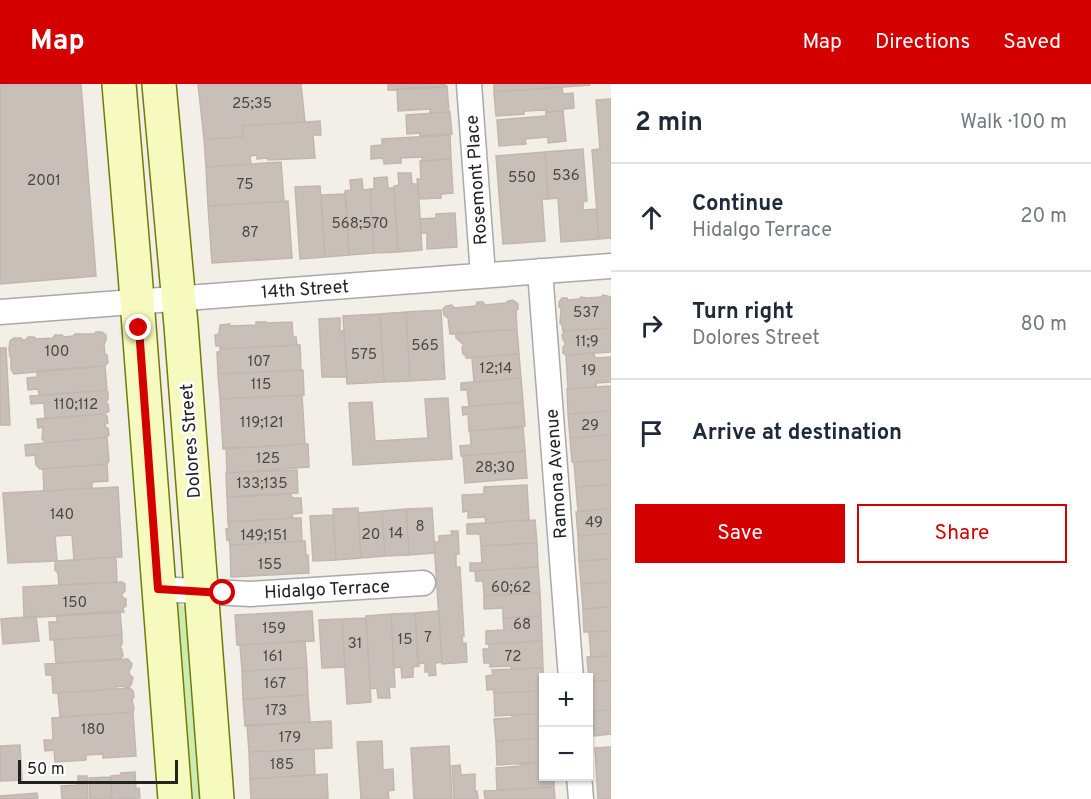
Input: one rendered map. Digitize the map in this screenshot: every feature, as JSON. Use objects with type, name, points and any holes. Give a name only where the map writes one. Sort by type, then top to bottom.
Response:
[{"type":"main road","points":[[160,88],[119,90],[175,799]]},
{"type":"main road","name":"Dolores Street","points":[[160,88],[179,298],[217,799]]},
{"type":"street","name":"Rosemont Place","points":[[469,84],[483,275]]},
{"type":"street","name":"14th Street","points":[[0,312],[611,266]]},
{"type":"street","name":"Ramona Avenue","points":[[540,271],[571,673]]},
{"type":"street","name":"Hidalgo Terrace","points":[[158,589],[250,594],[423,583]]},
{"type":"street","points":[[579,781],[581,799]]},
{"type":"green space","points":[[175,604],[181,604],[187,609],[204,799],[184,799]]},
{"type":"building","points":[[0,84],[81,84],[96,276],[0,284]]},
{"type":"building","points":[[198,84],[301,84],[305,122],[243,126],[243,137],[204,139]]},
{"type":"building","points":[[388,84],[445,84],[445,87],[388,90]]},
{"type":"building","points":[[494,84],[590,84],[590,85],[494,92]]},
{"type":"building","points":[[447,86],[449,112],[430,113],[430,109],[398,111],[397,89]]},
{"type":"building","points":[[562,87],[563,94],[573,93],[574,108],[563,111],[524,111],[524,114],[496,116],[494,92]]},
{"type":"building","points":[[611,99],[611,238],[599,239],[592,150],[600,149],[596,100]]},
{"type":"building","points":[[563,111],[566,141],[548,143],[548,137],[525,139],[526,144],[499,146],[497,120],[546,116],[546,112]]},
{"type":"building","points":[[450,112],[452,134],[420,136],[420,133],[407,134],[406,115]]},
{"type":"building","points":[[320,121],[321,135],[313,135],[315,158],[268,160],[268,158],[257,159],[257,155],[250,156],[251,164],[206,167],[204,139],[243,137],[243,126]]},
{"type":"building","points":[[450,135],[451,159],[422,161],[422,157],[401,158],[401,163],[384,164],[383,158],[371,159],[371,146],[382,145],[382,139]]},
{"type":"building","points":[[583,149],[587,201],[583,202],[583,210],[596,209],[599,239],[561,242],[558,198],[548,199],[545,152]]},
{"type":"building","points":[[545,152],[548,199],[542,199],[545,241],[503,244],[496,156]]},
{"type":"building","points":[[451,159],[453,193],[441,194],[441,198],[419,199],[417,179],[421,179],[420,161]]},
{"type":"building","points":[[281,162],[284,201],[208,206],[206,167]]},
{"type":"building","points":[[398,173],[411,173],[412,184],[418,184],[422,250],[398,252],[394,186],[399,185]]},
{"type":"building","points":[[387,177],[388,188],[394,188],[398,252],[374,253],[370,189],[374,189],[374,178]]},
{"type":"building","points":[[362,179],[363,190],[370,189],[374,253],[349,255],[345,191],[351,190],[350,180]]},
{"type":"building","points":[[320,186],[325,257],[300,259],[295,187]]},
{"type":"building","points":[[346,194],[349,255],[325,257],[321,195]]},
{"type":"building","points":[[288,201],[292,258],[212,263],[208,206]]},
{"type":"building","points":[[455,213],[457,247],[427,249],[427,233],[421,233],[420,219],[436,218],[436,214]]},
{"type":"building","points":[[603,295],[611,297],[611,328],[563,331],[559,307],[562,298],[568,300]]},
{"type":"building","points":[[513,300],[518,304],[517,329],[450,334],[448,318],[444,315],[443,309],[446,306],[452,305],[454,308],[476,306],[477,302],[483,302],[485,305]]},
{"type":"building","points":[[441,310],[445,379],[410,381],[406,312]]},
{"type":"building","points":[[406,312],[410,381],[384,382],[380,314]]},
{"type":"building","points":[[380,314],[384,382],[347,384],[343,316]]},
{"type":"building","points":[[340,318],[340,331],[344,331],[347,377],[322,377],[319,319]]},
{"type":"building","points":[[256,322],[292,322],[293,337],[296,337],[297,345],[220,349],[220,346],[216,346],[215,335],[219,334],[220,325],[256,325]]},
{"type":"building","points":[[611,328],[611,352],[566,355],[563,353],[565,342],[562,335],[564,331]]},
{"type":"building","points":[[517,329],[519,354],[466,358],[463,354],[464,345],[456,338],[456,334]]},
{"type":"building","points":[[96,332],[106,335],[104,344],[108,362],[105,366],[14,374],[11,369],[9,349],[10,341],[14,338],[26,340],[28,337],[53,338],[55,335],[64,337]]},
{"type":"building","points":[[300,345],[301,370],[218,374],[217,352],[220,352],[220,349]]},
{"type":"building","points":[[0,348],[6,348],[10,425],[0,425]]},
{"type":"building","points":[[594,353],[595,358],[611,357],[611,382],[596,383],[596,387],[568,389],[566,355]]},
{"type":"building","points":[[519,354],[521,378],[474,382],[472,358]]},
{"type":"building","points":[[105,366],[107,390],[39,395],[38,389],[28,390],[27,378],[37,377],[37,371]]},
{"type":"building","points":[[303,370],[304,395],[220,399],[218,374]]},
{"type":"building","points":[[521,378],[523,402],[469,406],[467,390],[461,390],[461,383]]},
{"type":"building","points":[[611,386],[611,411],[568,414],[567,389]]},
{"type":"building","points":[[105,390],[108,392],[106,403],[109,411],[104,414],[45,419],[44,403],[31,404],[30,396]]},
{"type":"building","points":[[302,395],[305,444],[223,449],[220,399]]},
{"type":"building","points":[[448,398],[452,459],[353,465],[349,403],[372,402],[375,441],[428,438],[425,399]]},
{"type":"building","points":[[523,402],[525,426],[469,431],[468,414],[463,415],[462,407]]},
{"type":"building","points":[[611,411],[611,435],[570,438],[568,414]]},
{"type":"building","points":[[104,414],[107,416],[108,423],[105,424],[108,428],[107,437],[46,443],[42,439],[43,427],[38,428],[37,419]]},
{"type":"building","points":[[523,427],[525,451],[461,456],[460,446],[471,445],[470,431]]},
{"type":"building","points":[[611,435],[611,460],[572,462],[570,438]]},
{"type":"building","points":[[107,437],[109,461],[107,464],[40,469],[36,465],[35,455],[26,456],[25,445]]},
{"type":"building","points":[[308,444],[309,467],[227,473],[226,448]]},
{"type":"building","points":[[525,451],[527,478],[465,483],[463,456]]},
{"type":"building","points":[[611,460],[611,485],[576,487],[574,462]]},
{"type":"building","points":[[107,464],[108,481],[92,482],[92,488],[44,491],[43,469]]},
{"type":"building","points":[[297,470],[298,493],[227,497],[226,473]]},
{"type":"building","points":[[527,485],[529,520],[486,523],[485,517],[468,518],[468,511],[463,512],[462,495],[484,494],[484,487]]},
{"type":"building","points":[[611,485],[611,509],[578,511],[576,487]]},
{"type":"building","points":[[118,487],[122,557],[74,560],[72,535],[55,536],[57,561],[8,563],[3,493]]},
{"type":"building","points":[[291,494],[292,498],[301,498],[302,513],[292,514],[293,518],[228,522],[227,497]]},
{"type":"building","points":[[358,508],[361,558],[336,560],[333,509]]},
{"type":"building","points":[[432,508],[435,553],[409,555],[406,509]]},
{"type":"building","points":[[406,509],[409,555],[385,556],[382,511]]},
{"type":"building","points":[[611,509],[611,533],[578,536],[576,512]]},
{"type":"building","points":[[382,511],[385,556],[361,558],[358,513]]},
{"type":"building","points":[[333,515],[336,560],[313,561],[310,516]]},
{"type":"building","points":[[301,518],[302,541],[230,545],[227,540],[228,522]]},
{"type":"building","points":[[535,520],[537,543],[481,546],[480,534],[467,534],[467,524]]},
{"type":"building","points":[[451,531],[458,531],[459,554],[456,554],[456,567],[460,567],[464,636],[462,636],[463,644],[466,643],[467,662],[442,664],[434,542],[439,542],[439,536],[452,535]]},
{"type":"building","points":[[611,533],[611,559],[579,561],[578,536]]},
{"type":"building","points":[[305,541],[309,573],[231,577],[230,545]]},
{"type":"building","points":[[537,543],[538,567],[470,571],[470,563],[482,563],[481,546]]},
{"type":"building","points":[[116,557],[117,582],[59,585],[58,573],[55,570],[57,561]]},
{"type":"building","points":[[611,559],[611,582],[581,584],[579,561]]},
{"type":"building","points":[[538,567],[540,593],[484,596],[483,581],[476,581],[475,571]]},
{"type":"building","points":[[122,582],[125,584],[125,591],[122,597],[126,599],[124,612],[24,618],[23,587]]},
{"type":"building","points":[[611,582],[611,607],[583,609],[581,584]]},
{"type":"building","points":[[540,593],[541,616],[503,618],[503,608],[484,609],[484,596]]},
{"type":"building","points":[[611,607],[611,631],[584,632],[583,609]]},
{"type":"building","points":[[120,611],[122,635],[50,640],[49,622],[57,622],[57,615]]},
{"type":"building","points":[[312,611],[314,641],[237,645],[235,615]]},
{"type":"building","points":[[439,611],[442,662],[435,663],[436,675],[429,676],[429,672],[425,672],[425,663],[418,664],[415,613]]},
{"type":"building","points":[[415,613],[419,666],[413,667],[413,677],[402,678],[401,667],[394,668],[391,614]]},
{"type":"building","points":[[391,614],[395,687],[389,687],[390,698],[378,698],[377,688],[370,689],[366,616]]},
{"type":"building","points":[[36,616],[39,641],[3,644],[1,619]]},
{"type":"building","points":[[541,616],[542,641],[486,644],[486,631],[504,630],[503,618]]},
{"type":"building","points":[[366,618],[371,702],[347,704],[342,619]]},
{"type":"building","points":[[342,619],[345,667],[322,668],[319,620]]},
{"type":"building","points":[[611,631],[611,656],[591,657],[589,632]]},
{"type":"building","points":[[120,635],[123,656],[120,659],[56,663],[54,640]]},
{"type":"building","points":[[305,641],[307,668],[242,671],[240,645]]},
{"type":"building","points":[[542,641],[543,668],[511,669],[511,666],[490,667],[490,663],[484,663],[483,649],[489,649],[489,644]]},
{"type":"building","points":[[611,656],[611,680],[593,682],[593,673],[588,673],[587,657]]},
{"type":"building","points":[[128,659],[132,664],[129,674],[133,678],[131,685],[127,688],[123,686],[115,687],[115,689],[53,693],[52,675],[46,675],[45,664]]},
{"type":"building","points":[[307,668],[308,695],[243,699],[242,671]]},
{"type":"building","points":[[543,668],[543,673],[539,673],[539,691],[494,693],[493,689],[487,690],[486,676],[493,675],[492,670]]},
{"type":"building","points":[[611,680],[611,710],[593,711],[593,682]]},
{"type":"building","points":[[130,688],[134,697],[133,712],[60,717],[58,693]]},
{"type":"building","points":[[539,691],[539,713],[495,716],[494,693]]},
{"type":"building","points":[[308,695],[310,722],[245,726],[243,699]]},
{"type":"building","points":[[611,710],[611,734],[594,736],[593,711]]},
{"type":"building","points":[[133,712],[136,756],[103,758],[103,754],[86,755],[86,760],[55,762],[54,750],[45,751],[44,740],[53,740],[52,718]]},
{"type":"building","points":[[539,713],[539,738],[496,741],[494,719],[512,718],[512,715]]},
{"type":"building","points":[[331,721],[332,748],[249,752],[247,725]]},
{"type":"building","points":[[539,738],[539,762],[497,765],[496,741]]},
{"type":"building","points":[[382,741],[383,770],[393,769],[394,790],[388,791],[389,799],[361,799],[357,742]]},
{"type":"building","points":[[20,745],[22,780],[0,781],[0,746]]},
{"type":"building","points":[[449,746],[452,799],[414,799],[411,748]]},
{"type":"building","points":[[611,747],[611,799],[598,799],[595,748]]},
{"type":"building","points":[[314,749],[315,775],[250,779],[249,752]]},
{"type":"building","points":[[539,762],[539,781],[554,781],[554,787],[497,790],[496,768],[521,766],[521,764]]},
{"type":"building","points":[[460,765],[461,775],[475,774],[475,791],[477,791],[478,799],[454,799],[452,766]]},
{"type":"building","points":[[135,772],[136,789],[139,788],[140,798],[112,799],[111,776]]},
{"type":"building","points":[[327,774],[328,799],[251,799],[250,779]]},
{"type":"building","points":[[78,776],[87,776],[88,799],[62,799],[61,786],[78,785]]},
{"type":"building","points":[[110,777],[112,799],[90,799],[89,778]]},
{"type":"building","points":[[554,787],[555,799],[485,799],[484,791]]},
{"type":"building","points":[[37,793],[38,799],[0,799],[0,796]]},
{"type":"route","points":[[139,328],[158,589],[223,593]]}]
